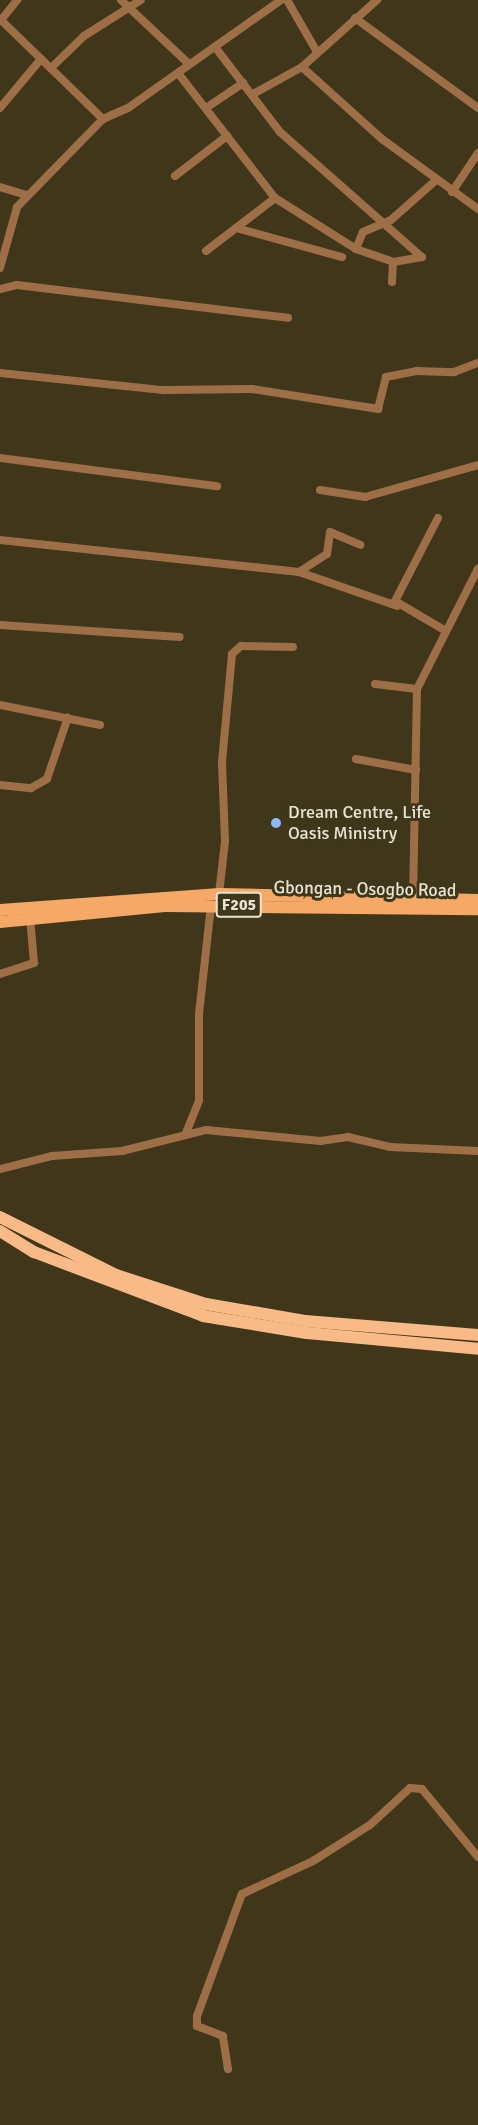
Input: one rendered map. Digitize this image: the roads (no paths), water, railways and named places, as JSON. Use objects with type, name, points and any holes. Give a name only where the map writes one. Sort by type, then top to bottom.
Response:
[{"type":"highway","points":[[0,1217],[116,1275],[206,1304],[304,1321],[478,1335]]},
{"type":"highway","points":[[0,1231],[66,1266],[203,1316],[307,1334],[478,1349]]},
{"type":"main road","name":"Gbongan - Osogbo Road","points":[[0,910],[219,894],[478,900]]},
{"type":"main road","name":"Gbongan - Osogbo Road","points":[[0,922],[30,917],[211,905],[478,909]]},
{"type":"street","points":[[16,0],[0,19],[103,119]]},
{"type":"street","points":[[121,0],[189,64]]},
{"type":"street","points":[[51,68],[84,36],[131,10],[141,0]]},
{"type":"street","points":[[0,268],[6,234],[26,195],[103,119],[178,73],[281,0]]},
{"type":"street","points":[[288,0],[317,52]]},
{"type":"street","points":[[253,94],[302,67],[377,0]]},
{"type":"street","points":[[356,18],[478,108]]},
{"type":"street","points":[[178,73],[275,198],[356,249],[393,262],[422,257],[384,221],[280,132],[215,47]]},
{"type":"street","points":[[0,108],[41,59]]},
{"type":"street","points":[[302,67],[436,180],[478,209]]},
{"type":"street","points":[[206,108],[243,82]]},
{"type":"street","points":[[175,176],[226,136]]},
{"type":"street","points":[[452,192],[478,153]]},
{"type":"street","points":[[356,249],[363,232],[384,221],[436,180]]},
{"type":"street","points":[[0,187],[26,195]]},
{"type":"street","points":[[206,251],[275,198]]},
{"type":"street","points":[[236,228],[342,256]]},
{"type":"street","points":[[392,282],[393,262]]},
{"type":"street","points":[[0,289],[17,285],[288,318]]},
{"type":"street","points":[[0,373],[163,390],[252,389],[378,409],[386,377],[417,370],[454,372],[478,363]]},
{"type":"street","points":[[0,458],[217,486]]},
{"type":"street","points":[[320,490],[365,497],[478,465]]},
{"type":"street","points":[[397,606],[438,518]]},
{"type":"street","points":[[299,572],[327,554],[330,532],[360,545]]},
{"type":"street","points":[[0,540],[299,572],[397,606],[446,632]]},
{"type":"street","points":[[412,898],[417,689],[478,569]]},
{"type":"street","points":[[0,625],[180,637]]},
{"type":"street","points":[[219,894],[225,852],[222,762],[232,654],[241,646],[293,647]]},
{"type":"street","points":[[375,684],[417,689]]},
{"type":"street","points":[[0,705],[100,725]]},
{"type":"street","points":[[0,785],[31,788],[46,779],[68,717]]},
{"type":"street","points":[[356,759],[416,770]]},
{"type":"street","points":[[186,1133],[195,1114],[211,905]]},
{"type":"street","points":[[0,974],[34,963],[30,917]]},
{"type":"street","points":[[195,1114],[206,1130]]},
{"type":"street","points":[[0,1169],[52,1156],[122,1151],[186,1133],[206,1130],[320,1141],[348,1137],[390,1147],[478,1151]]},
{"type":"street","points":[[228,2069],[223,2036],[197,2026],[197,2016],[242,1894],[342,1843],[410,1788],[422,1789],[478,1857]]},
{"type":"place","name":"Dream Centre, Life Oasis Ministry","points":[[276,823]]}]
